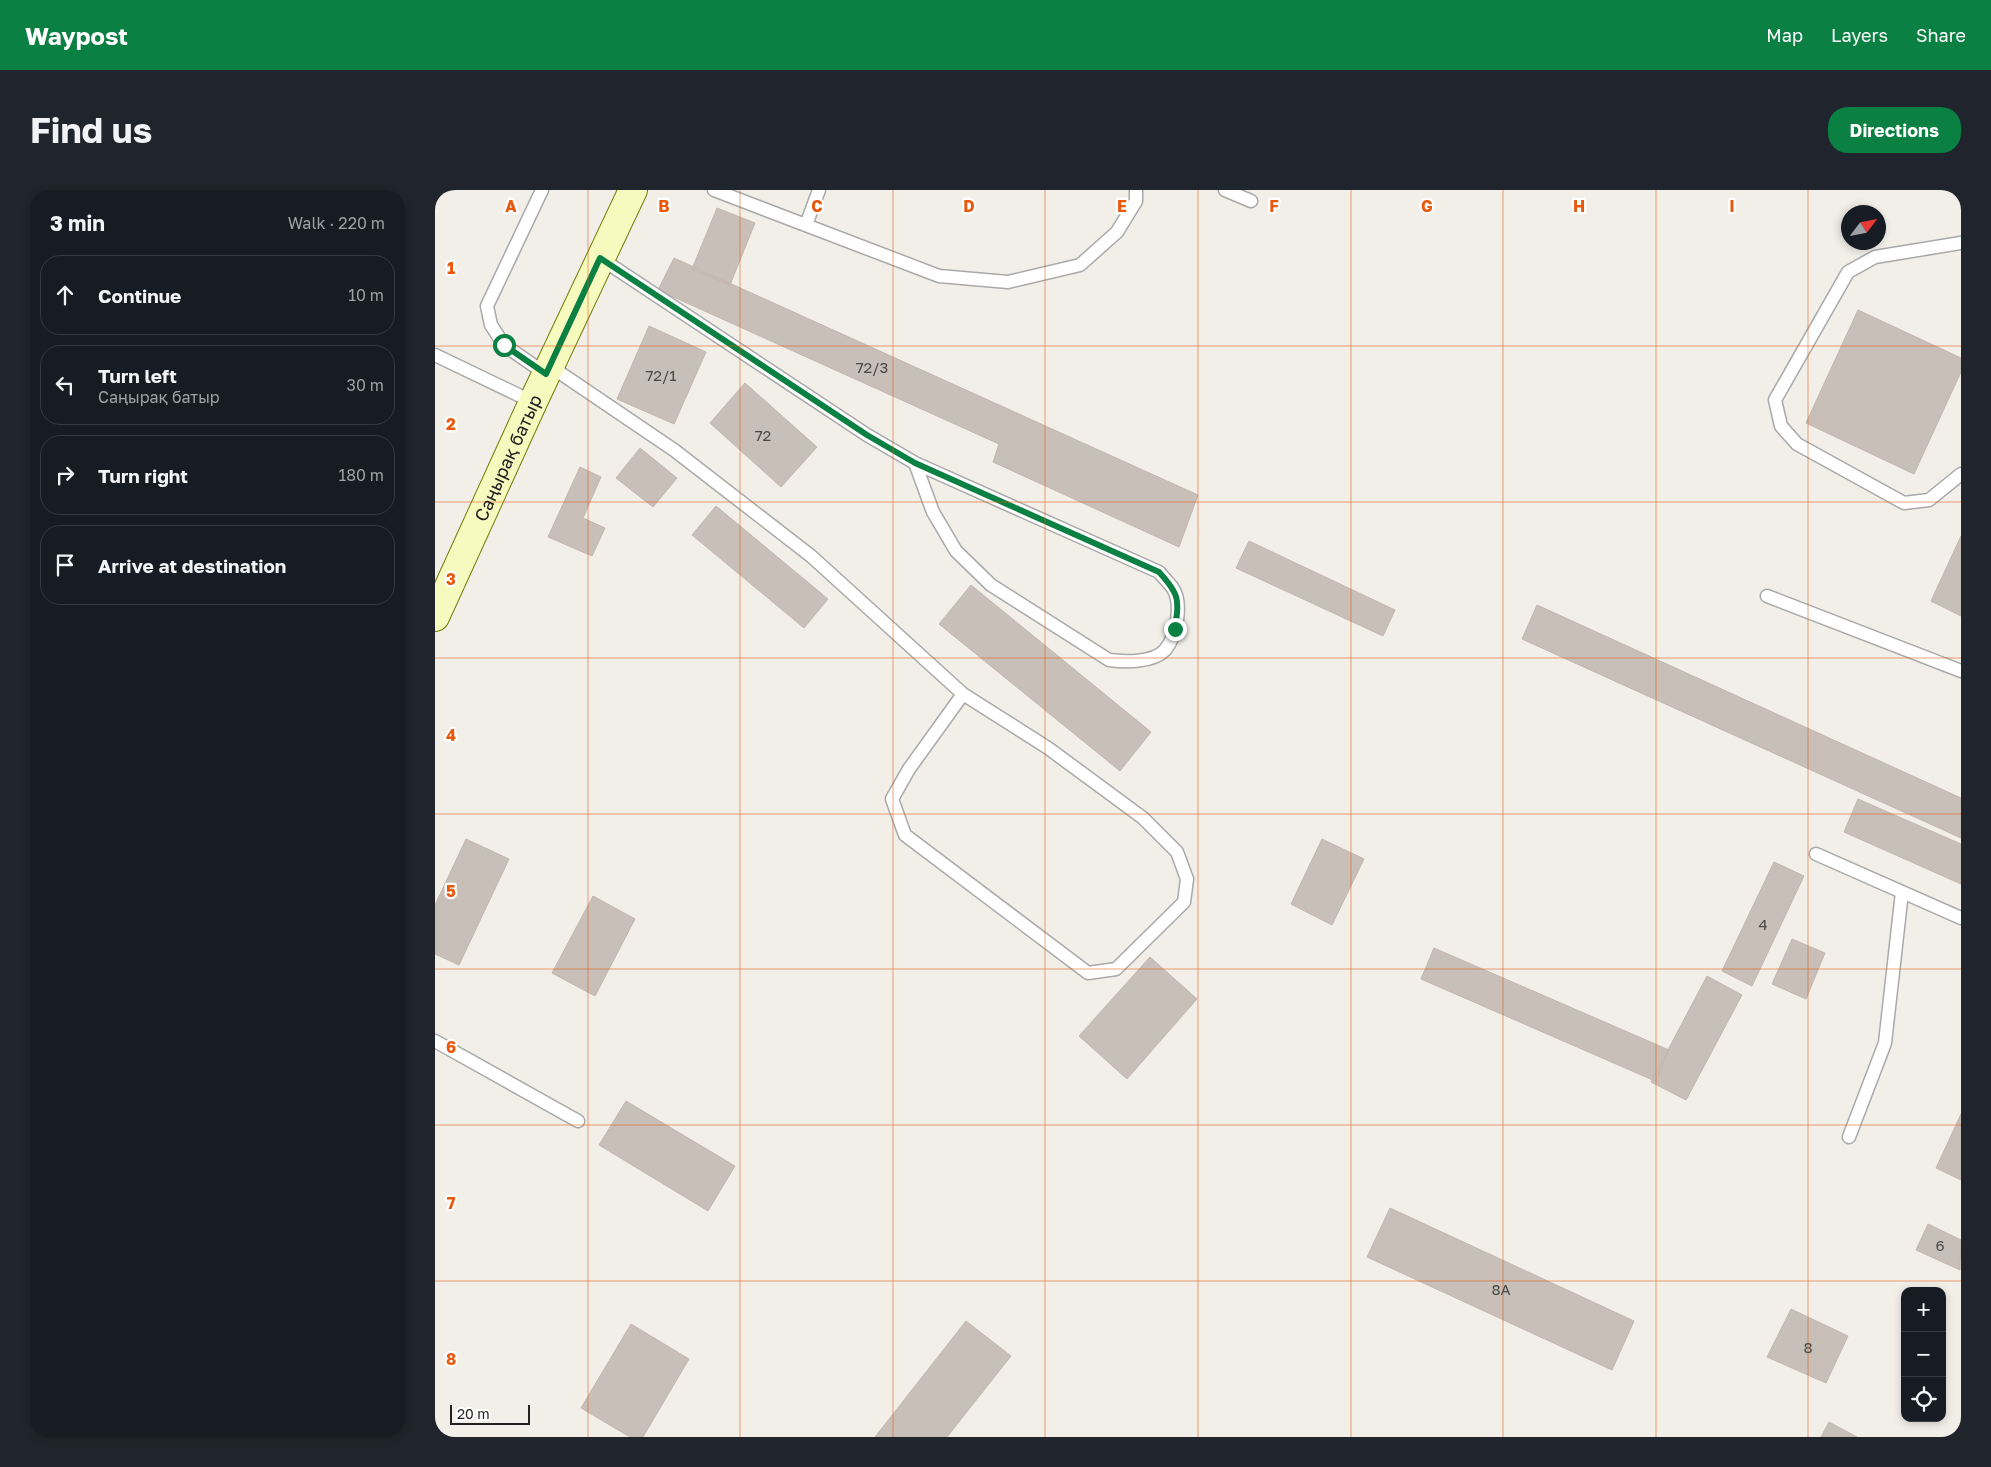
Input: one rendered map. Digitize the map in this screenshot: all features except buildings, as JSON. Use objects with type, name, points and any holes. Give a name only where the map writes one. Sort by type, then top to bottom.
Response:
[{"type":"street","name":"Саңырақ батыр","points":[[437,604],[633,190]]},
{"type":"lane","points":[[542,190],[487,306],[491,325],[504,345],[548,370],[674,450],[811,556],[963,694],[1048,748],[1088,777],[1143,818],[1177,852],[1187,879],[1184,902],[1116,968],[1088,973],[905,836],[892,799],[909,769],[963,694]]},
{"type":"lane","points":[[715,190],[939,276],[1008,282],[1080,265],[1117,232],[1136,200],[1135,190]]},
{"type":"lane","points":[[806,225],[819,190]]},
{"type":"lane","points":[[1225,190],[1251,201]]},
{"type":"lane","points":[[1961,243],[1875,257],[1848,272],[1775,400],[1781,426],[1797,444],[1904,503],[1929,500],[1961,474]]},
{"type":"lane","points":[[600,258],[867,435],[915,463],[1159,572],[1173,588],[1179,604],[1175,629],[1165,650],[1149,659],[1127,662],[1109,660],[991,585],[956,551],[933,512],[915,463]]},
{"type":"lane","points":[[435,356],[533,402]]},
{"type":"lane","points":[[1767,596],[1961,671]]},
{"type":"lane","points":[[1817,854],[1961,918]]},
{"type":"lane","points":[[1849,1137],[1885,1044],[1902,892]]},
{"type":"lane","points":[[435,1041],[578,1121]]},
{"type":"route","points":[[504,345],[546,374],[600,258],[867,435],[915,463],[1159,572],[1173,588],[1179,604],[1175,629]]}]
